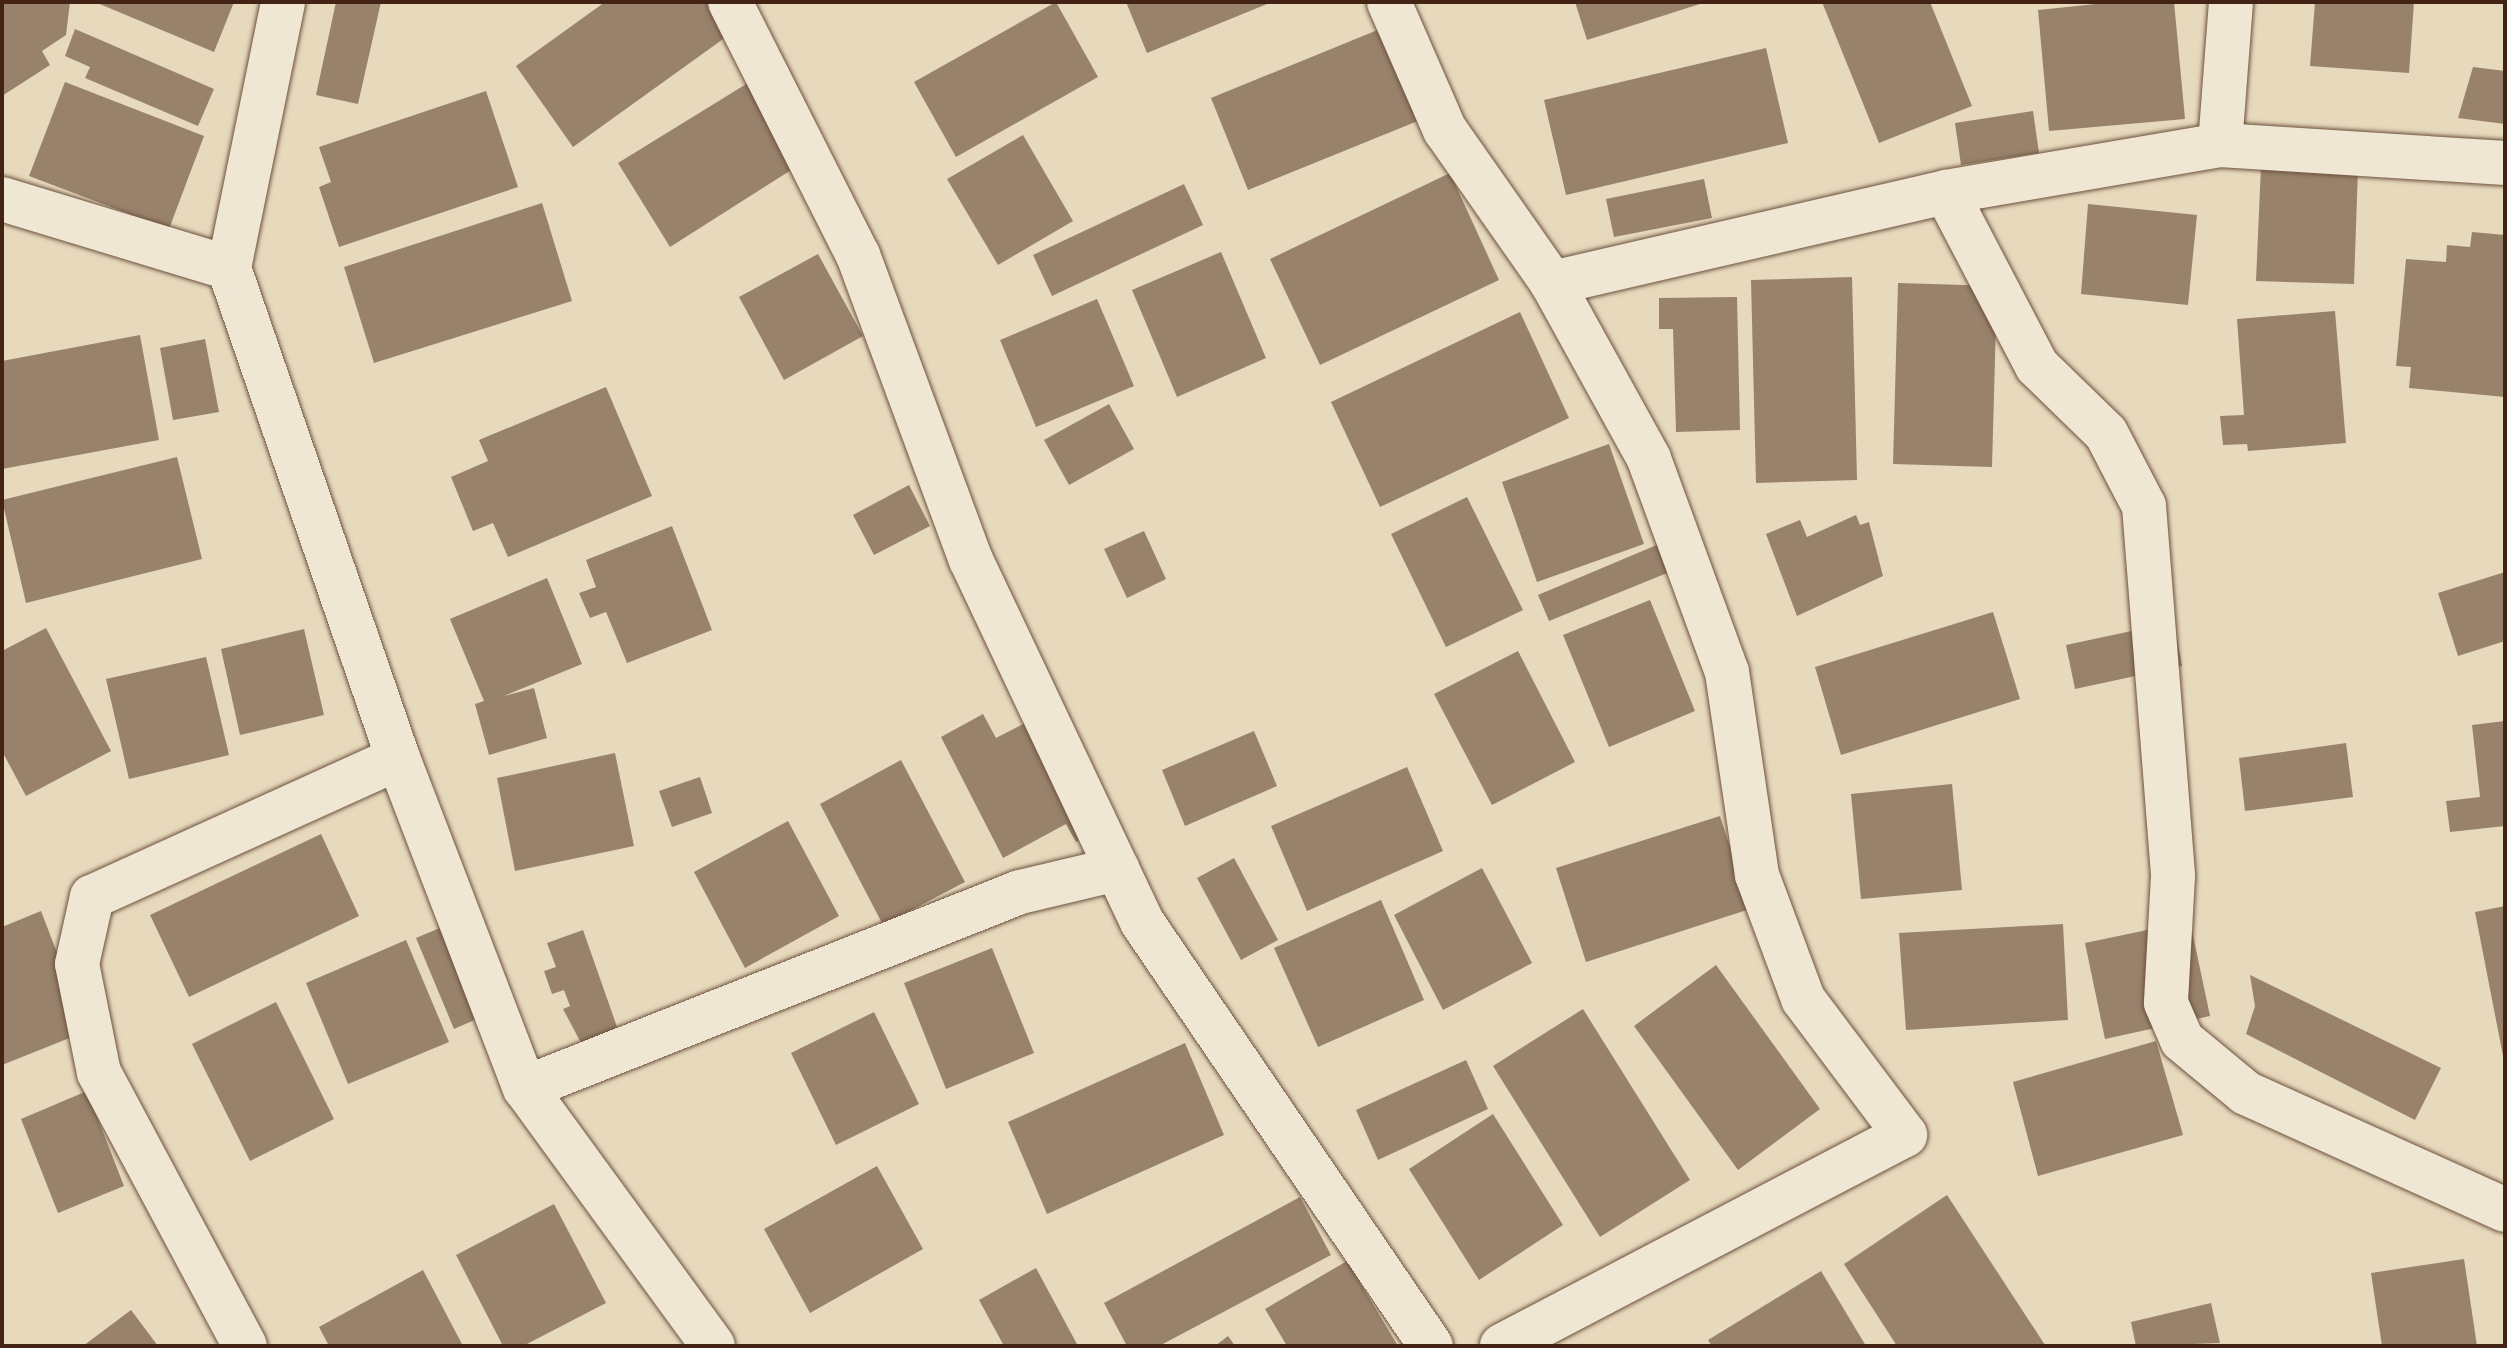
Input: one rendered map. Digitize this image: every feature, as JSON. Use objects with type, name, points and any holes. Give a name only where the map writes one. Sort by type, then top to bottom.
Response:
[{"type":"street","points":[[283,2],[229,268],[398,758],[525,1088],[713,1346]]},
{"type":"street","points":[[730,2],[858,255],[971,560],[1142,922],[1431,1346]]},
{"type":"street","points":[[1389,2],[1445,130],[1552,283],[1649,459],[1727,672],[1757,875],[1803,999],[1905,1135],[1502,1346]]},
{"type":"street","points":[[2220,145],[2231,2]]},
{"type":"street","points":[[1552,283],[1946,192],[2220,145],[2505,163]]},
{"type":"street","points":[[1946,192],[2037,366],[2106,433],[2144,506],[2173,876],[2166,1003],[2182,1040],[2246,1093],[2505,1210]]},
{"type":"street","points":[[2,199],[229,268]]},
{"type":"street","points":[[245,1346],[99,1073],[77,964],[92,897],[398,758]]},
{"type":"street","points":[[525,1088],[1020,892],[1117,869]]},
{"type":"building","points":[[2,2],[70,2],[66,35],[42,51],[50,65],[2,96]]},
{"type":"building","points":[[95,2],[234,2],[214,52]]},
{"type":"building","points":[[336,2],[381,2],[358,104],[316,95]]},
{"type":"building","points":[[605,2],[728,2],[744,24],[573,147],[516,66]]},
{"type":"building","points":[[1056,2],[1098,77],[956,157],[914,82]]},
{"type":"building","points":[[1126,2],[1272,2],[1147,53]]},
{"type":"building","points":[[1575,2],[1703,2],[1703,3],[1587,40]]},
{"type":"building","points":[[1822,2],[1930,2],[1972,106],[1879,143]]},
{"type":"building","points":[[2115,2],[2174,2],[2185,119],[2049,131],[2038,10]]},
{"type":"building","points":[[2315,2],[2414,2],[2409,73],[2310,66]]},
{"type":"building","points":[[1402,20],[1440,112],[1248,190],[1211,98]]},
{"type":"building","points":[[75,29],[214,89],[198,126],[85,78],[90,67],[65,56]]},
{"type":"building","points":[[1766,48],[1788,143],[1566,195],[1544,100]]},
{"type":"building","points":[[2473,67],[2505,71],[2505,124],[2458,118]]},
{"type":"building","points":[[756,78],[807,160],[670,247],[618,163]]},
{"type":"building","points":[[65,82],[204,136],[169,229],[29,176]]},
{"type":"building","points":[[486,91],[518,187],[339,247],[319,187],[331,182],[319,147]]},
{"type":"building","points":[[2033,111],[2039,153],[1961,165],[1955,123]]},
{"type":"building","points":[[1023,135],[1073,221],[998,265],[947,179]]},
{"type":"building","points":[[2261,166],[2358,169],[2354,284],[2256,281]]},
{"type":"building","points":[[1450,173],[1499,280],[1320,365],[1270,259]]},
{"type":"building","points":[[1704,179],[1712,218],[1614,237],[1606,199]]},
{"type":"building","points":[[1184,184],[1203,225],[1052,296],[1033,255]]},
{"type":"building","points":[[542,203],[572,301],[374,363],[344,267]]},
{"type":"building","points":[[2088,204],[2197,215],[2188,305],[2081,294]]},
{"type":"building","points":[[2472,232],[2505,235],[2505,397],[2409,388],[2411,367],[2396,366],[2406,259],[2446,262],[2447,245],[2470,247]]},
{"type":"building","points":[[1221,252],[1266,358],[1177,397],[1132,290]]},
{"type":"building","points":[[818,254],[863,336],[784,380],[739,297]]},
{"type":"building","points":[[1852,277],[1857,480],[1756,483],[1751,280]]},
{"type":"building","points":[[1898,283],[1997,286],[1992,467],[1893,464]]},
{"type":"building","points":[[1737,297],[1740,430],[1676,432],[1673,329],[1659,329],[1659,298]]},
{"type":"building","points":[[1097,299],[1134,386],[1036,427],[1000,340]]},
{"type":"building","points":[[2335,311],[2346,443],[2248,451],[2247,444],[2223,445],[2220,416],[2244,415],[2237,319]]},
{"type":"building","points":[[1520,312],[1569,418],[1380,507],[1331,402]]},
{"type":"building","points":[[140,335],[159,440],[2,469],[2,361]]},
{"type":"building","points":[[205,339],[219,412],[173,420],[160,348]]},
{"type":"building","points":[[606,387],[652,496],[508,557],[493,523],[473,531],[451,477],[488,461],[479,440]]},
{"type":"building","points":[[1109,404],[1134,449],[1069,485],[1044,440]]},
{"type":"building","points":[[1609,444],[1644,544],[1537,582],[1502,482]]},
{"type":"building","points":[[177,457],[202,559],[26,603],[2,500]]},
{"type":"building","points":[[909,485],[930,526],[874,555],[853,515]]},
{"type":"building","points":[[1467,497],[1523,610],[1446,647],[1391,534]]},
{"type":"building","points":[[1856,515],[1860,525],[1869,522],[1883,576],[1797,616],[1766,534],[1800,520],[1807,537]]},
{"type":"building","points":[[672,526],[712,630],[627,663],[606,612],[590,618],[579,593],[596,587],[586,560]]},
{"type":"building","points":[[1144,531],[1166,579],[1127,598],[1104,549]]},
{"type":"building","points":[[1671,539],[1682,567],[1549,621],[1538,595]]},
{"type":"building","points":[[2505,572],[2505,641],[2458,656],[2438,593]]},
{"type":"building","points":[[547,578],[582,664],[504,696],[534,688],[547,738],[489,755],[475,704],[484,701],[450,619]]},
{"type":"building","points":[[1650,600],[1695,711],[1609,747],[1563,635]]},
{"type":"building","points":[[1993,612],[2020,699],[1841,755],[1815,667]]},
{"type":"building","points":[[2174,622],[2182,666],[2075,689],[2066,645]]},
{"type":"building","points":[[46,628],[111,751],[26,796],[2,751],[2,651]]},
{"type":"building","points":[[304,629],[324,715],[240,735],[221,649]]},
{"type":"building","points":[[1518,651],[1575,762],[1492,805],[1434,694]]},
{"type":"building","points":[[206,657],[229,755],[129,779],[106,679]]},
{"type":"building","points":[[983,714],[996,738],[1043,714],[1102,829],[1076,842],[1066,824],[1003,858],[941,737]]},
{"type":"building","points":[[2505,721],[2505,826],[2450,832],[2446,801],[2480,797],[2472,725]]},
{"type":"building","points":[[1254,731],[1277,786],[1185,826],[1162,770]]},
{"type":"building","points":[[2346,743],[2353,797],[2245,811],[2239,758]]},
{"type":"building","points":[[615,753],[634,846],[515,871],[497,778]]},
{"type":"building","points":[[901,760],[965,882],[883,925],[820,804]]},
{"type":"building","points":[[1407,767],[1443,851],[1307,911],[1271,826]]},
{"type":"building","points":[[700,777],[712,813],[672,827],[659,791]]},
{"type":"building","points":[[1952,784],[1962,890],[1861,899],[1851,794]]},
{"type":"building","points":[[1720,816],[1750,909],[1586,962],[1556,868]]},
{"type":"building","points":[[788,821],[839,916],[745,968],[694,872]]},
{"type":"building","points":[[321,834],[359,916],[189,997],[150,915]]},
{"type":"building","points":[[1234,858],[1278,940],[1241,960],[1197,878]]},
{"type":"building","points":[[1482,868],[1532,963],[1443,1010],[1394,915]]},
{"type":"building","points":[[1381,900],[1424,1000],[1318,1047],[1274,948]]},
{"type":"building","points":[[2505,906],[2505,1061],[2504,1061],[2475,912]]},
{"type":"building","points":[[41,911],[87,1031],[2,1065],[2,927]]},
{"type":"building","points":[[2190,921],[2210,1016],[2105,1039],[2085,943]]},
{"type":"building","points":[[454,922],[493,1012],[454,1029],[416,938]]},
{"type":"building","points":[[2063,924],[2068,1020],[1906,1030],[1899,933]]},
{"type":"building","points":[[583,930],[623,1044],[588,1056],[563,1009],[570,1006],[564,990],[552,994],[544,971],[556,967],[547,943]]},
{"type":"building","points":[[406,940],[449,1042],[348,1084],[306,983]]},
{"type":"building","points":[[992,948],[1034,1053],[946,1089],[904,983]]},
{"type":"building","points":[[1716,965],[1820,1109],[1738,1170],[1634,1026]]},
{"type":"building","points":[[2250,975],[2441,1068],[2415,1120],[2246,1034],[2255,1006]]},
{"type":"building","points":[[276,1002],[334,1119],[250,1161],[192,1044]]},
{"type":"building","points":[[1583,1009],[1690,1180],[1600,1237],[1493,1066]]},
{"type":"building","points":[[874,1012],[919,1104],[836,1145],[791,1053]]},
{"type":"building","points":[[2156,1041],[2183,1135],[2038,1176],[2013,1082]]},
{"type":"building","points":[[1185,1043],[1224,1135],[1047,1214],[1008,1122]]},
{"type":"building","points":[[1466,1060],[1488,1109],[1378,1160],[1356,1110]]},
{"type":"building","points":[[87,1091],[124,1186],[58,1213],[21,1119]]},
{"type":"building","points":[[1493,1114],[1563,1225],[1479,1280],[1409,1169]]},
{"type":"building","points":[[877,1166],[923,1249],[810,1313],[764,1229]]},
{"type":"building","points":[[1947,1195],[2045,1345],[1897,1346],[1844,1264]]},
{"type":"building","points":[[1300,1197],[1331,1255],[1159,1346],[1127,1346],[1104,1303]]},
{"type":"building","points":[[554,1204],[606,1303],[523,1346],[503,1346],[456,1255]]},
{"type":"building","points":[[2464,1259],[2477,1346],[2382,1346],[2371,1273]]},
{"type":"building","points":[[1347,1261],[1398,1346],[1287,1346],[1265,1309]]},
{"type":"building","points":[[1036,1268],[1078,1346],[1004,1346],[979,1300]]},
{"type":"building","points":[[423,1270],[463,1346],[329,1346],[319,1327]]},
{"type":"building","points":[[1821,1271],[1866,1346],[1712,1346],[1708,1340]]},
{"type":"building","points":[[2211,1303],[2220,1343],[2136,1346],[2131,1322]]},
{"type":"building","points":[[131,1310],[158,1346],[83,1346]]},
{"type":"building","points":[[1228,1336],[1235,1346],[1215,1346]]}]
